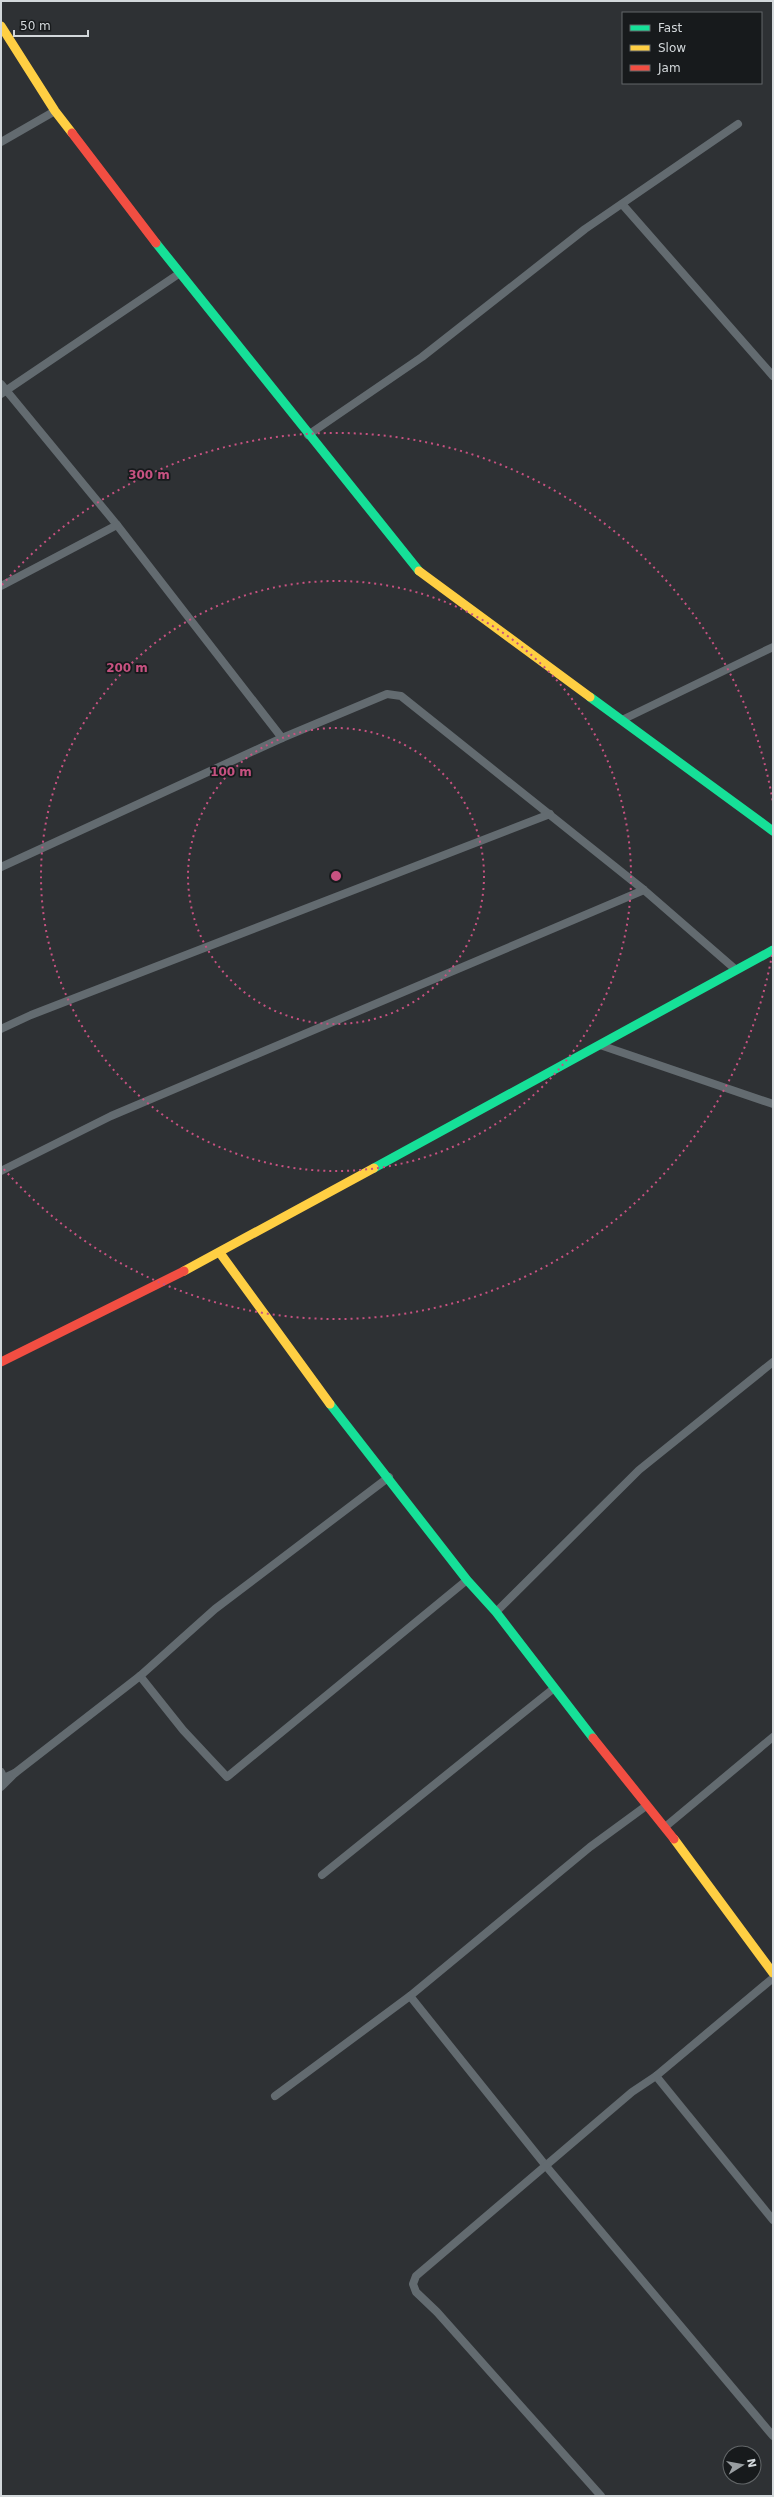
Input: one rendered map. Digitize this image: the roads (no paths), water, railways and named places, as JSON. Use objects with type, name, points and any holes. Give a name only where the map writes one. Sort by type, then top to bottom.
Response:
[{"type":"street","points":[[1,26],[55,111],[180,273],[415,568],[624,719],[773,831]]},
{"type":"street","points":[[1,142],[55,111]]},
{"type":"street","points":[[308,435],[422,357],[585,229],[738,124]]},
{"type":"street","points":[[622,204],[773,376]]},
{"type":"street","points":[[4,393],[180,273]]},
{"type":"street","points":[[1,384],[4,393],[117,525],[282,738]]},
{"type":"street","points":[[1,586],[117,525]]},
{"type":"street","points":[[624,719],[773,647]]},
{"type":"street","points":[[1,867],[282,738],[387,694],[401,696],[644,890],[735,969]]},
{"type":"street","points":[[1,1029],[39,1012],[550,814]]},
{"type":"street","points":[[1,1171],[111,1116],[644,890]]},
{"type":"street","points":[[1,1362],[220,1253],[479,1108],[600,1045],[735,969],[773,950]]},
{"type":"street","points":[[600,1045],[773,1104]]},
{"type":"street","points":[[220,1253],[334,1408],[389,1477],[467,1580],[496,1612],[553,1690],[646,1806],[666,1827],[704,1883],[773,1973]]},
{"type":"street","points":[[496,1612],[639,1470],[773,1362]]},
{"type":"street","points":[[1,1787],[15,1773],[140,1676],[215,1609],[389,1477]]},
{"type":"street","points":[[140,1676],[183,1730],[227,1777],[467,1580]]},
{"type":"street","points":[[322,1875],[553,1690]]},
{"type":"street","points":[[666,1827],[773,1737]]},
{"type":"street","points":[[1,1772],[4,1778],[15,1773]]},
{"type":"street","points":[[275,2096],[410,1996],[590,1847],[646,1806]]},
{"type":"street","points":[[601,2496],[437,2312],[416,2292],[413,2284],[416,2276],[632,2092],[656,2076],[773,1978]]},
{"type":"street","points":[[410,1996],[546,2166],[773,2436]]},
{"type":"street","points":[[656,2076],[773,2220]]}]
